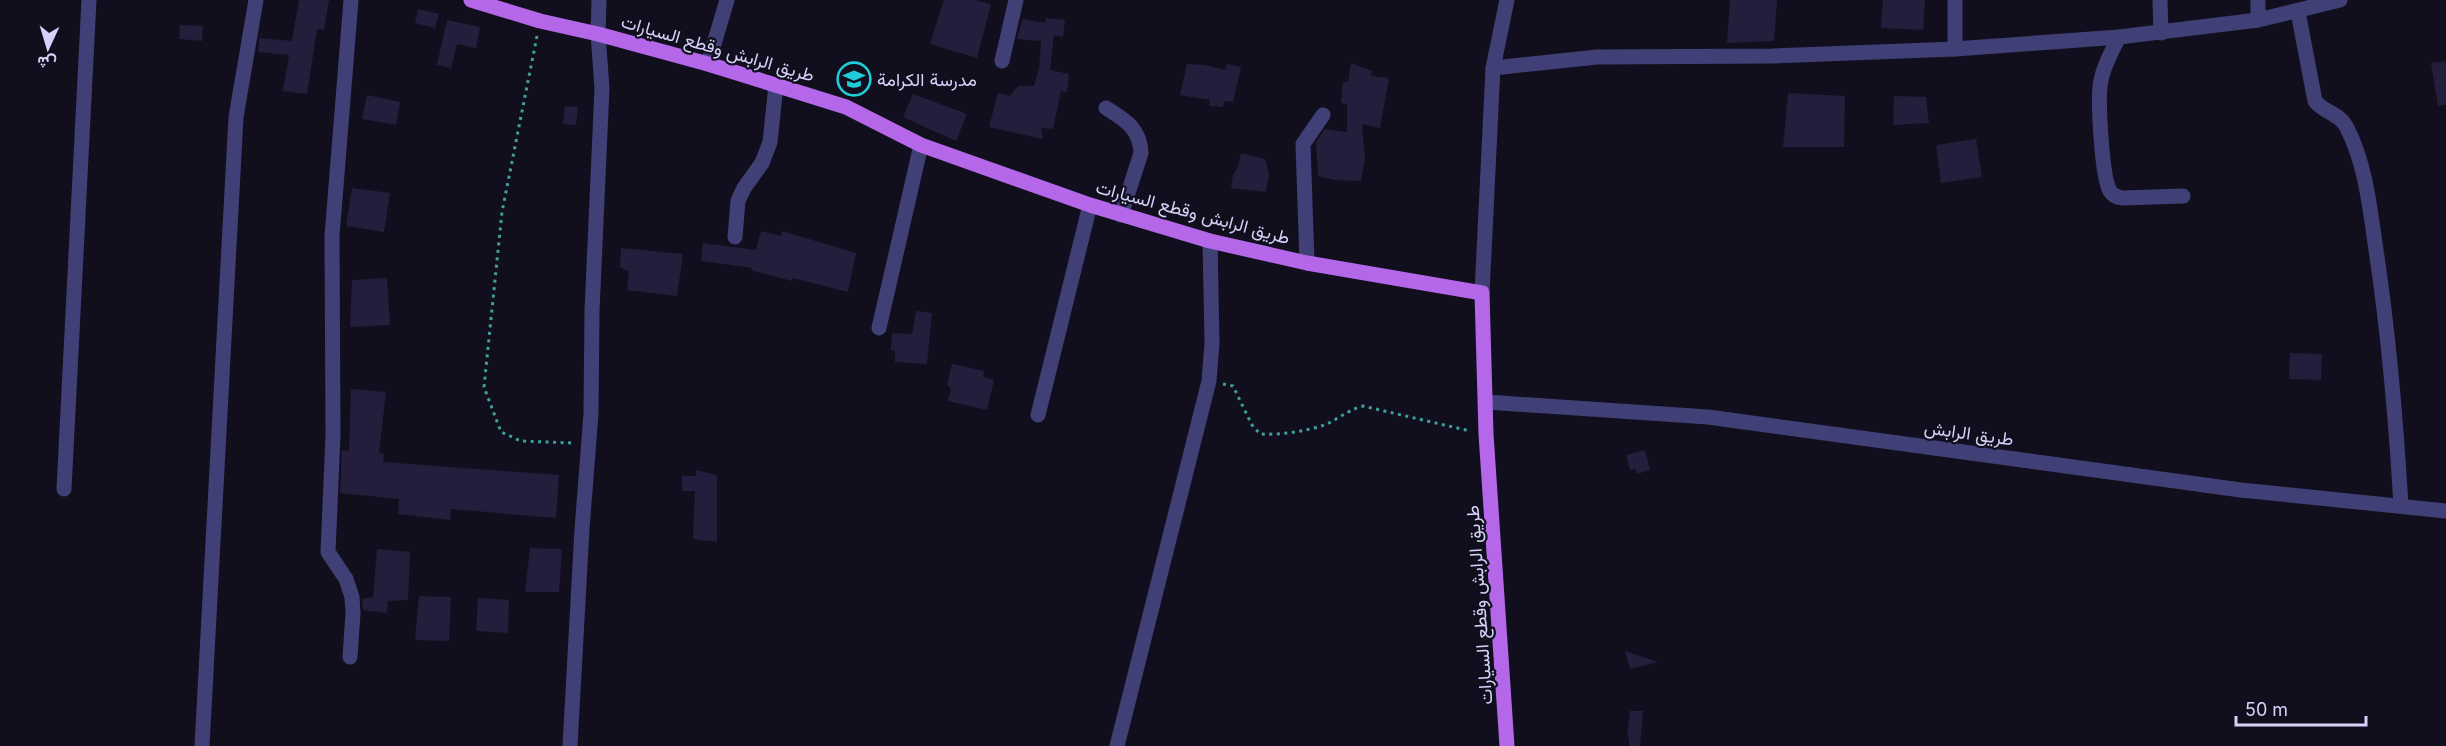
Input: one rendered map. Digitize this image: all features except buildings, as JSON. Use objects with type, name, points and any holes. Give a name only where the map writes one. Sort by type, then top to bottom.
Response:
[{"type":"main road","name":"طريق الرابش وقطع السيارات","points":[[471,0],[540,21],[708,64],[846,107],[921,145],[1120,215],[1210,241],[1307,263],[1482,293],[1486,434],[1508,746]]},
{"type":"street","points":[[64,489],[89,0]]},
{"type":"street","points":[[202,746],[236,117],[256,0]]},
{"type":"street","points":[[350,657],[352,597],[346,579],[328,552],[333,435],[332,236],[351,0]]},
{"type":"street","points":[[570,746],[589,444],[602,88],[598,34],[599,0]]},
{"type":"street","points":[[708,64],[727,0]]},
{"type":"street","points":[[1002,61],[1016,0]]},
{"type":"street","points":[[1482,293],[1493,68],[1507,0]]},
{"type":"street","points":[[1954,0],[1955,49]]},
{"type":"street","points":[[2160,0],[2161,33]]},
{"type":"street","points":[[2258,0],[2258,20]]},
{"type":"street","points":[[1493,68],[1597,57],[1772,56],[1955,49],[2119,37],[2258,20],[2340,0]]},
{"type":"street","points":[[2298,12],[2315,101],[2321,109],[2345,123],[2361,164],[2369,202],[2387,321],[2395,399],[2401,506]]},
{"type":"street","points":[[2119,37],[2100,82],[2102,138],[2109,190],[2114,196],[2121,198],[2183,195]]},
{"type":"street","points":[[735,237],[738,201],[744,188],[762,163],[770,142],[776,85]]},
{"type":"street","points":[[1106,108],[1134,128],[1140,143],[1140,153],[1120,215]]},
{"type":"street","points":[[1307,263],[1303,144],[1323,115]]},
{"type":"street","points":[[879,328],[921,145]]},
{"type":"street","points":[[1038,415],[1090,205]]},
{"type":"street","points":[[1117,746],[1209,381],[1212,344],[1210,241]]},
{"type":"street","name":"طريق الرابش","points":[[1486,402],[1708,417],[2241,490],[2446,511]]},
{"type":"path","points":[[540,21],[502,212],[484,387],[501,432],[521,441],[589,444]]},
{"type":"path","points":[[1209,381],[1233,386],[1252,425],[1260,434],[1274,435],[1322,426],[1347,410],[1363,406],[1486,434]]},
{"type":"place","name":"مدرسة الكرامة","points":[[854,79]]}]
